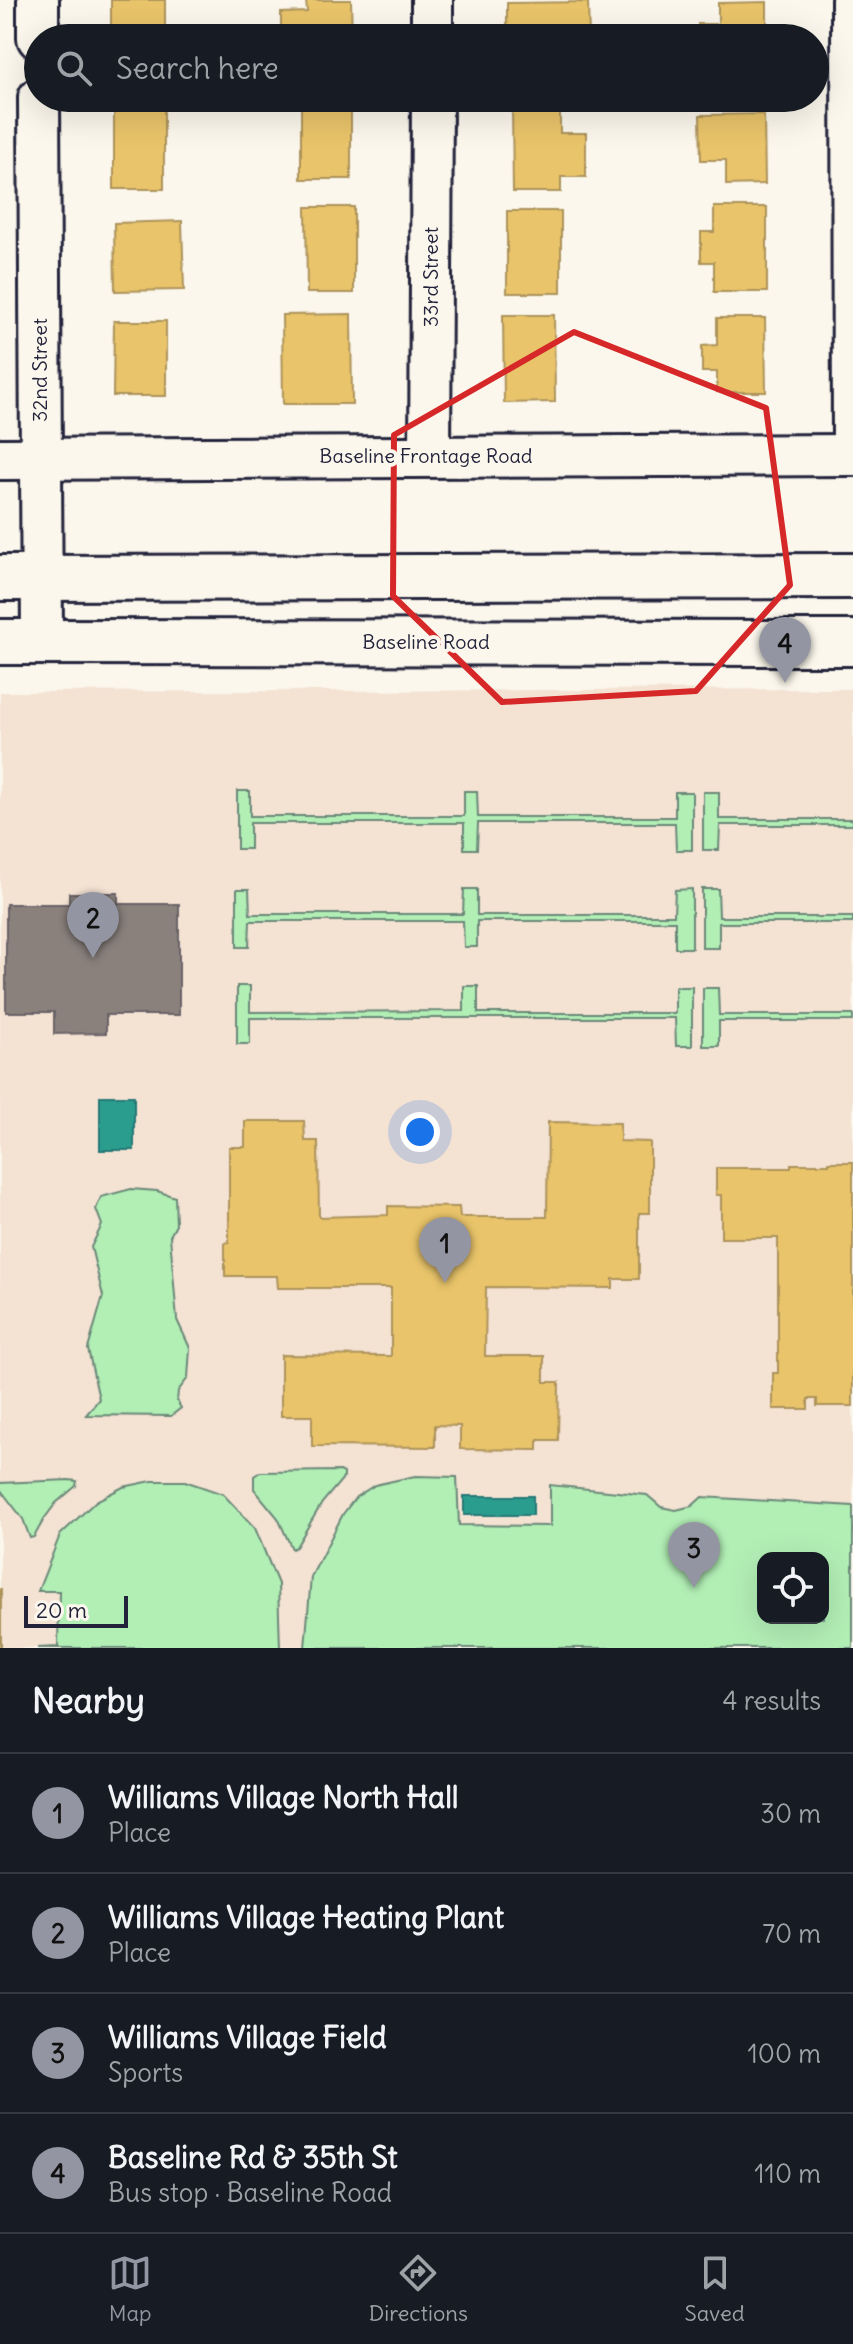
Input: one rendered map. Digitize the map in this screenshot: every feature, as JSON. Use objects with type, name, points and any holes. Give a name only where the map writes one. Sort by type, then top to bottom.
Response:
[{"type":"main road","points":[[0,578],[853,576]]},
{"type":"main road","name":"Baseline Road","points":[[21,642],[853,643]]},
{"type":"street","points":[[38,0],[38,24]]},
{"type":"street","points":[[432,0],[432,24]]},
{"type":"street","points":[[852,0],[853,455]]},
{"type":"street","name":"32nd Street","points":[[21,642],[43,578],[39,112]]},
{"type":"street","name":"33rd Street","points":[[430,456],[432,112]]},
{"type":"street","name":"Baseline Frontage Road","points":[[0,459],[853,455]]},
{"type":"highlighted area","points":[[574,332],[766,408],[790,585],[696,691],[502,702],[393,596],[394,435]]},
{"type":"shaded area","points":[[853,689],[853,1648],[0,1648],[0,692]]},
{"type":"green space","points":[[237,791],[250,791],[250,816],[464,816],[464,791],[477,791],[478,817],[675,817],[675,792],[692,792],[692,850],[676,850],[675,823],[478,823],[477,849],[464,849],[464,823],[250,823],[250,849],[237,849]]},
{"type":"green space","points":[[703,792],[719,792],[719,819],[853,819],[853,825],[720,825],[719,850],[703,850]]},
{"type":"green space","points":[[237,889],[249,889],[250,914],[463,914],[464,889],[477,889],[477,915],[674,915],[675,890],[692,889],[692,948],[675,948],[675,921],[477,921],[477,947],[464,947],[463,921],[250,921],[249,947],[237,947]]},
{"type":"green space","points":[[702,889],[718,889],[719,917],[853,917],[853,923],[719,923],[719,948],[702,948]]},
{"type":"green space","points":[[237,986],[250,986],[250,1012],[464,1011],[464,986],[478,986],[478,1013],[675,1013],[675,987],[692,987],[692,1046],[676,1046],[675,1018],[250,1018],[250,1044],[237,1044]]},
{"type":"green space","points":[[703,988],[718,988],[719,1015],[853,1015],[853,1021],[719,1021],[719,1046],[703,1046]]},
{"type":"green space","points":[[131,1189],[157,1191],[175,1197],[176,1225],[170,1236],[177,1320],[190,1348],[188,1378],[178,1391],[177,1401],[181,1408],[171,1416],[86,1415],[99,1399],[88,1349],[103,1296],[91,1247],[102,1225],[96,1209],[101,1197]]},
{"type":"green space","points":[[340,1471],[344,1477],[322,1503],[292,1549],[278,1518],[254,1489],[254,1476],[260,1472]]},
{"type":"green space","points":[[415,1476],[457,1477],[459,1525],[550,1526],[550,1485],[647,1495],[661,1507],[676,1510],[692,1506],[702,1497],[853,1506],[853,1648],[305,1648],[311,1577],[343,1514],[356,1497],[375,1485]]},
{"type":"green space","points":[[77,1481],[76,1486],[56,1503],[34,1537],[30,1538],[23,1519],[0,1489],[0,1483]]},
{"type":"green space","points":[[152,1481],[185,1481],[223,1494],[255,1528],[278,1584],[280,1648],[37,1648],[58,1647],[59,1591],[38,1591],[60,1535],[96,1501],[123,1487]]},
{"type":"building: Homes","points":[[111,0],[165,0],[165,24],[111,24]]},
{"type":"building: Homes","points":[[306,0],[351,0],[352,24],[281,24],[281,13],[307,12]]},
{"type":"building: Homes","points":[[588,2],[589,24],[507,24],[507,3]]},
{"type":"building: Homes","points":[[767,2],[767,24],[718,24],[718,3]]},
{"type":"building: Homes","points":[[114,112],[164,112],[164,189],[114,189]]},
{"type":"building: Homes","points":[[301,112],[351,112],[351,179],[301,179]]},
{"type":"building: Homes","points":[[512,112],[560,112],[560,133],[586,133],[586,177],[561,177],[561,192],[513,192]]},
{"type":"building: Homes","points":[[764,114],[765,184],[726,185],[726,160],[701,160],[700,115]]},
{"type":"building: Homes","points":[[306,207],[354,207],[354,293],[307,293]]},
{"type":"building: Homes","points":[[714,207],[767,207],[767,292],[714,292],[714,262],[701,262],[701,232],[714,232]]},
{"type":"building: Homes","points":[[507,211],[561,211],[561,293],[507,293]]},
{"type":"building: Homes","points":[[182,221],[184,290],[115,291],[114,223]]},
{"type":"building: Homes","points":[[351,314],[352,404],[283,404],[282,315]]},
{"type":"building: Homes","points":[[503,315],[554,315],[555,402],[504,403]]},
{"type":"building: Homes","points":[[717,318],[765,318],[766,392],[717,392],[717,372],[702,372],[702,346],[717,345]]},
{"type":"building: Homes","points":[[114,321],[166,321],[166,396],[113,396]]},
{"type":"building: Homes","points":[[245,1121],[304,1121],[305,1141],[318,1141],[319,1217],[388,1215],[388,1206],[459,1207],[460,1217],[547,1217],[548,1122],[620,1123],[620,1141],[650,1142],[650,1213],[639,1213],[639,1279],[613,1279],[613,1288],[486,1287],[485,1356],[544,1356],[544,1382],[559,1382],[558,1440],[538,1440],[538,1450],[460,1449],[460,1426],[435,1425],[435,1447],[312,1446],[312,1416],[281,1416],[281,1355],[391,1356],[391,1288],[278,1288],[277,1276],[225,1276],[225,1243],[229,1242],[229,1147],[245,1147]]},
{"type":"building: Homes","points":[[853,1162],[853,1406],[817,1406],[817,1399],[808,1399],[808,1409],[773,1409],[773,1373],[778,1373],[778,1238],[721,1238],[721,1195],[716,1195],[716,1168],[791,1168],[791,1164]]},
{"type":"building: Homes","points":[[1,1589],[1,1648],[0,1648]]},
{"type":"building: Schools","points":[[100,1096],[134,1096],[134,1150],[100,1150]]},
{"type":"building: Schools","points":[[464,1496],[533,1496],[533,1515],[464,1515]]},
{"type":"building: Industry","points":[[69,893],[118,893],[118,904],[179,904],[179,1015],[106,1015],[106,1033],[54,1034],[54,1012],[6,1012],[6,904],[69,904]]},
{"type":"place","name":"Baseline Rd & 35th St","points":[[785,683]]},
{"type":"place","name":"Williams Village Heating Plant","points":[[93,958]]},
{"type":"place","name":"Williams Village North Hall","points":[[445,1283]]},
{"type":"place","name":"Williams Village Field","points":[[694,1588]]}]
